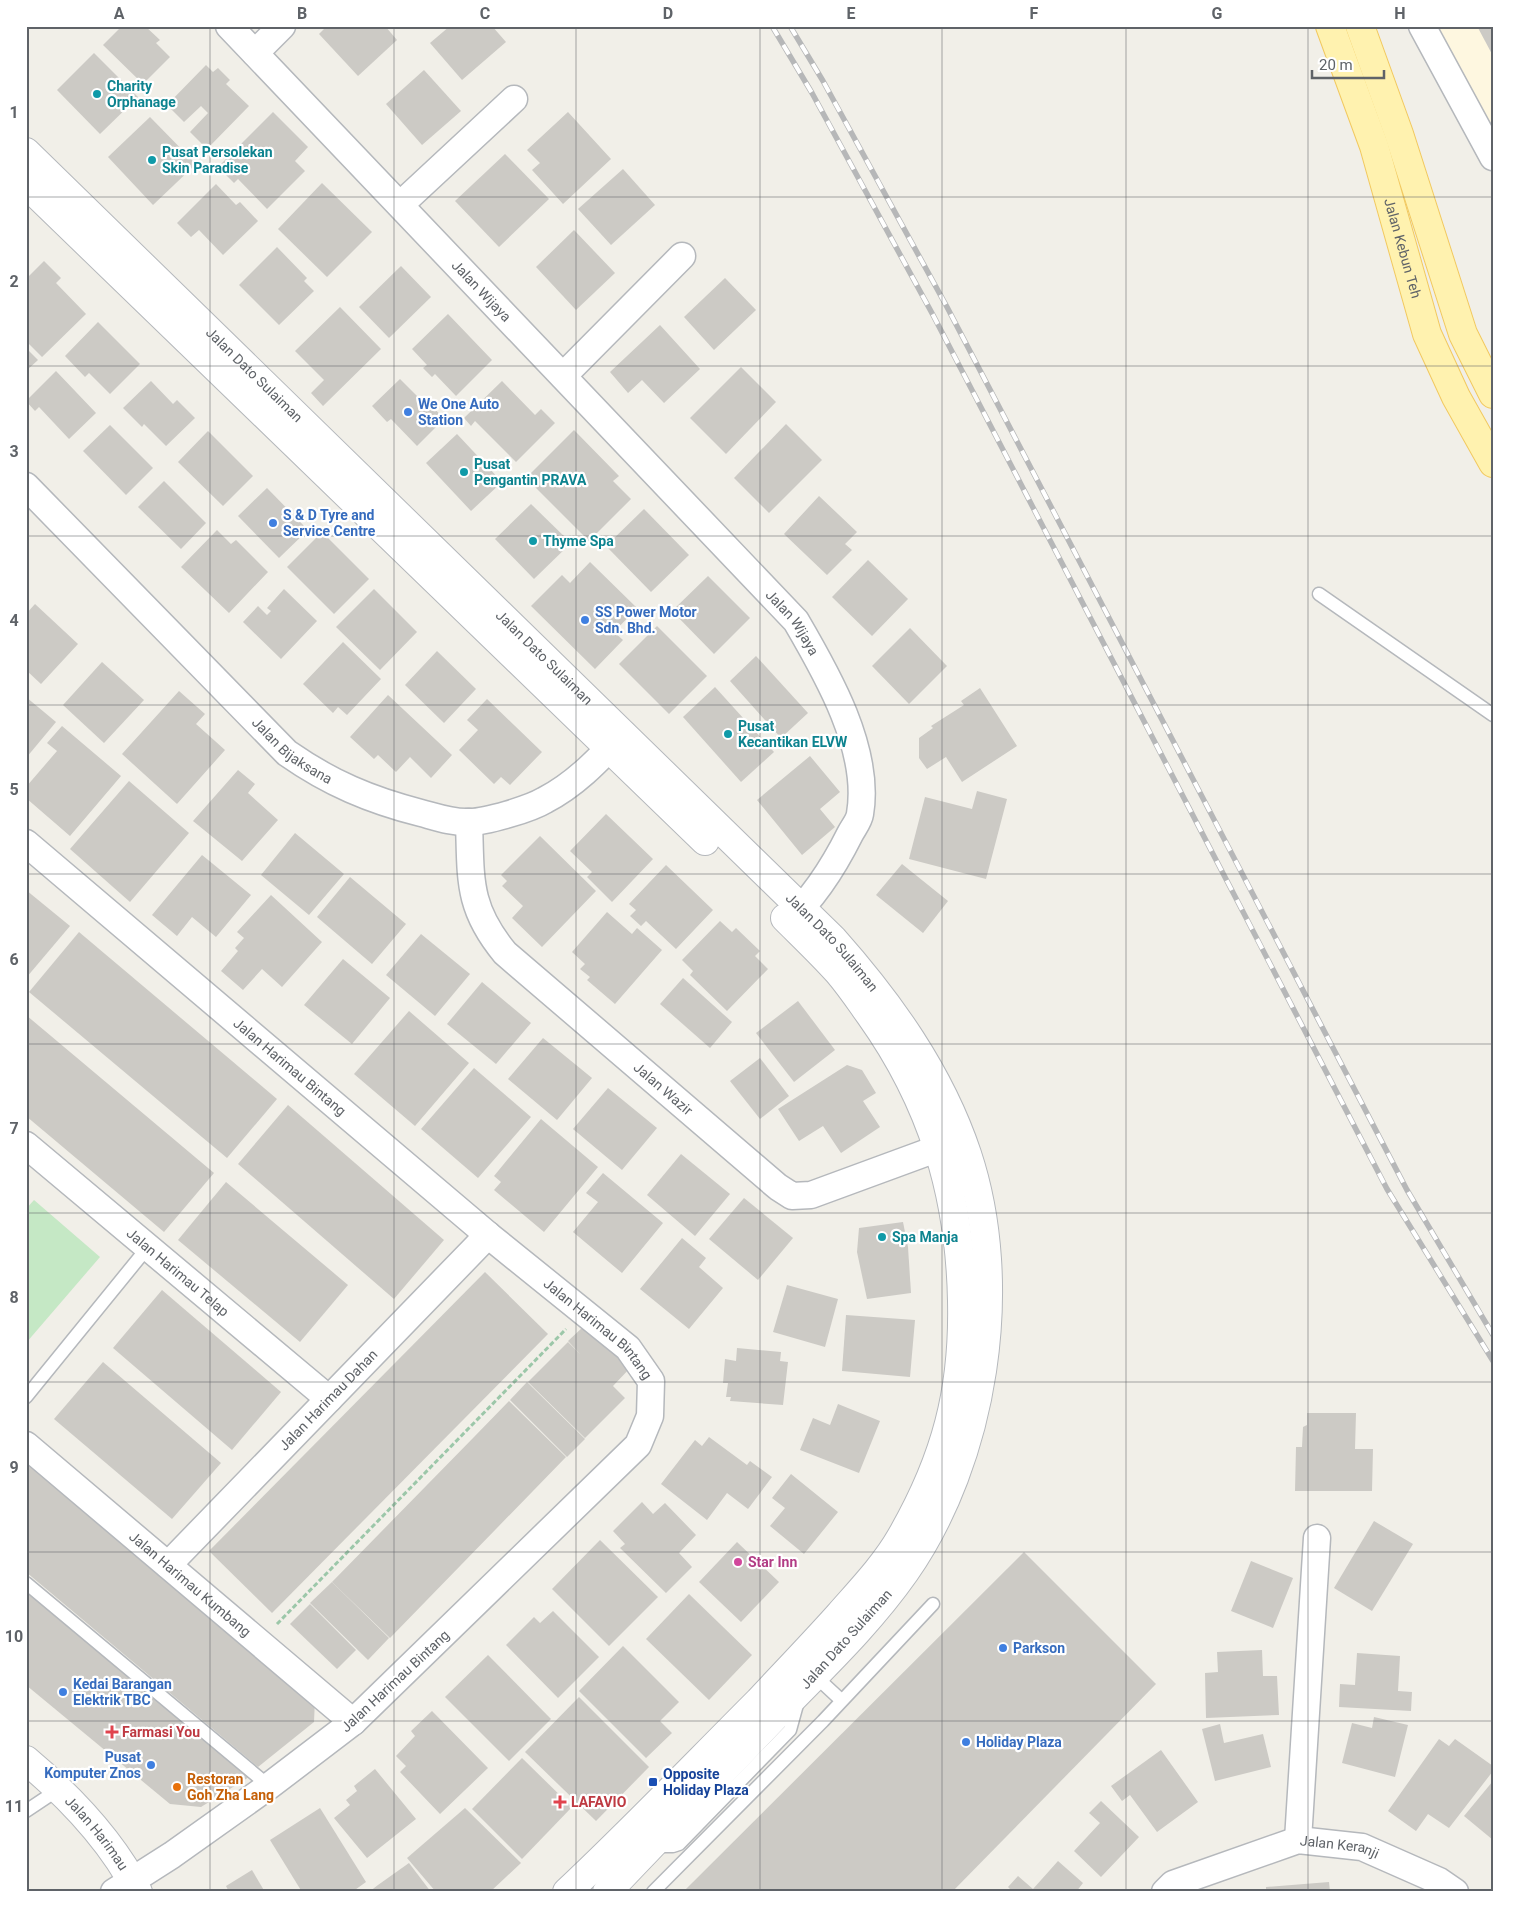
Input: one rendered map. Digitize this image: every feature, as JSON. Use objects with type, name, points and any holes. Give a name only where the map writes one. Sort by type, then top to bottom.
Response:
[{"type":"main road","name":"Jalan Kebun Teh","points":[[1330,26],[1374,146],[1427,334],[1456,397],[1493,463]]},
{"type":"main road","points":[[1360,26],[1399,134],[1463,334],[1493,394]]},
{"type":"street","name":"Jalan Wijaya","points":[[230,26],[796,621],[830,680],[853,744],[861,780],[860,815],[834,866],[795,915]]},
{"type":"street","points":[[255,53],[282,26]]},
{"type":"street","points":[[1422,26],[1493,157]]},
{"type":"street","points":[[400,206],[514,99]]},
{"type":"street","name":"Jalan Dato Sulaiman","points":[[26,152],[616,741],[795,915],[884,1034],[918,1094],[951,1144],[954,1202],[962,1263],[963,1343],[956,1398],[941,1455],[900,1539],[805,1675],[607,1892]]},
{"type":"street","name":"Jalan Dato Sulaiman","points":[[26,184],[616,741]]},
{"type":"street","points":[[563,376],[682,256]]},
{"type":"street","name":"Jalan Bijaksana","points":[[26,486],[287,753],[314,772],[380,803],[442,819],[469,822],[520,810],[544,801],[572,784],[616,741]]},
{"type":"street","name":"Jalan Wazir","points":[[469,822],[473,898],[485,926],[505,953],[778,1187],[792,1196],[811,1195],[951,1144]]},
{"type":"street","name":"Jalan Harimau Bintang","points":[[26,843],[488,1235],[628,1348],[651,1381],[650,1416],[638,1445],[354,1722],[128,1888]]},
{"type":"street","name":"Jalan Harimau Telap","points":[[26,1146],[329,1399]]},
{"type":"street","name":"Jalan Harimau Dahan","points":[[168,1565],[488,1235]]},
{"type":"street","name":"Jalan Harimau Kumbang","points":[[26,1446],[354,1722]]},
{"type":"street","points":[[1298,1840],[1317,1538]]},
{"type":"street","name":"Jalan Dato Sulaiman","points":[[567,1892],[805,1675]]},
{"type":"street","name":"Jalan Harimau","points":[[26,1760],[59,1789],[110,1848],[128,1888]]},
{"type":"street","name":"Jalan Keranji","points":[[1165,1892],[1173,1884],[1298,1840],[1362,1847],[1440,1881],[1455,1892]]},
{"type":"lane","points":[[1319,594],[1493,715]]},
{"type":"lane","points":[[26,1397],[148,1247]]},
{"type":"lane","points":[[26,1583],[269,1786]]},
{"type":"lane","points":[[652,1892],[933,1604]]},
{"type":"lane","points":[[805,1675],[841,1700]]},
{"type":"lane","points":[[26,1811],[59,1789]]},
{"type":"path","points":[[259,1643],[583,1312]]},
{"type":"shaded area","points":[[1434,26],[1493,26],[1493,139]]},
{"type":"green space","points":[[34,1200],[100,1257],[26,1343],[26,1209]]},
{"type":"building","points":[[122,26],[145,26],[160,40],[156,43],[170,57],[143,84],[103,45]]},
{"type":"building","points":[[327,26],[385,26],[397,40],[358,76],[319,34]]},
{"type":"building","points":[[450,26],[492,26],[506,42],[462,80],[430,43]]},
{"type":"building","points":[[1477,26],[1493,26],[1493,56]]},
{"type":"building","name":"Charity Orphanage","points":[[94,53],[138,97],[100,134],[57,90]]},
{"type":"building","points":[[206,65],[213,72],[218,68],[230,80],[226,84],[249,106],[207,149],[190,132],[208,113],[201,106],[184,122],[167,105]]},
{"type":"building","points":[[424,70],[461,111],[422,145],[386,104]]},
{"type":"building","points":[[273,112],[308,147],[295,161],[305,171],[267,209],[238,179],[234,183],[218,167]]},
{"type":"building","points":[[568,112],[611,159],[563,204],[532,170],[540,163],[527,150]]},
{"type":"building","name":"Pusat Persolekan Skin Paradise","points":[[150,117],[196,164],[153,205],[108,157]]},
{"type":"building","points":[[505,154],[549,199],[499,247],[455,201]]},
{"type":"building","points":[[623,169],[655,205],[611,245],[578,209]]},
{"type":"building","points":[[322,183],[372,232],[327,277],[278,229]]},
{"type":"building","points":[[216,184],[236,205],[240,202],[258,221],[223,255],[199,230],[191,237],[177,223]]},
{"type":"building","points":[[574,230],[615,273],[576,310],[536,267]]},
{"type":"building","points":[[277,247],[307,278],[304,281],[314,291],[279,325],[239,285]]},
{"type":"building","points":[[44,261],[61,278],[56,283],[86,314],[42,357],[26,341],[26,279]]},
{"type":"building","points":[[401,266],[431,297],[389,338],[359,307]]},
{"type":"building","points":[[725,278],[756,310],[714,350],[684,317]]},
{"type":"building","points":[[340,307],[381,349],[323,406],[311,393],[324,380],[295,351]]},
{"type":"building","points":[[448,314],[492,360],[456,396],[435,374],[432,377],[423,368],[427,365],[412,349]]},
{"type":"building","points":[[98,322],[140,364],[110,394],[89,373],[85,377],[65,356]]},
{"type":"building","points":[[660,325],[700,369],[664,403],[642,380],[628,393],[610,372]]},
{"type":"building","points":[[26,348],[38,360],[26,371]]},
{"type":"building","points":[[741,367],[776,402],[726,454],[690,418]]},
{"type":"building","points":[[56,371],[96,413],[69,439],[39,407],[35,411],[26,401]]},
{"type":"building","name":"We One Auto Station","points":[[400,379],[421,400],[424,397],[444,419],[417,446],[391,419],[387,422],[372,406]]},
{"type":"building","points":[[151,381],[173,404],[177,400],[195,418],[166,446],[144,424],[142,427],[123,408]]},
{"type":"building","points":[[502,381],[535,415],[541,409],[555,423],[516,462],[475,421],[471,426],[464,418]]},
{"type":"building","points":[[786,424],[822,460],[769,513],[734,478]]},
{"type":"building","points":[[110,425],[153,468],[126,495],[83,451]]},
{"type":"building","points":[[574,430],[619,476],[613,481],[631,499],[589,541],[526,478]]},
{"type":"building","points":[[208,431],[253,476],[223,506],[178,462]]},
{"type":"building","name":"Pusat Pengantin PRAVA","points":[[457,434],[502,482],[471,511],[426,463]]},
{"type":"building","points":[[164,481],[206,523],[181,549],[138,507]]},
{"type":"building","name":"S & D Tyre and Service Centre","points":[[267,488],[308,530],[279,558],[238,516]]},
{"type":"building","points":[[819,496],[857,532],[845,544],[852,550],[827,575],[784,534]]},
{"type":"building","name":"Thyme Spa","points":[[531,504],[571,543],[534,579],[495,539]]},
{"type":"building","points":[[644,509],[689,555],[651,592],[606,546]]},
{"type":"building","points":[[217,530],[231,544],[236,540],[268,572],[229,613],[181,567]]},
{"type":"building","points":[[322,532],[369,579],[334,614],[287,567]]},
{"type":"building","points":[[868,560],[908,599],[872,636],[832,597]]},
{"type":"building","name":"SS Power Motor Sdn. Bhd.","points":[[590,562],[637,608],[614,632],[623,640],[595,669],[531,606],[562,575],[570,583]]},
{"type":"building","points":[[708,576],[750,618],[714,654],[672,611]]},
{"type":"building","points":[[284,589],[317,621],[281,659],[243,622],[258,606],[267,615],[271,611],[267,608]]},
{"type":"building","points":[[374,589],[417,632],[380,670],[336,627]]},
{"type":"building","points":[[35,604],[78,644],[41,684],[26,670],[26,614]]},
{"type":"building","points":[[657,626],[707,676],[669,714],[619,664]]},
{"type":"building","points":[[910,628],[947,666],[909,704],[872,666]]},
{"type":"building","points":[[343,642],[381,679],[347,715],[338,707],[333,713],[303,684]]},
{"type":"building","points":[[437,651],[476,689],[444,723],[405,685]]},
{"type":"building","points":[[756,656],[808,713],[781,738],[730,681]]},
{"type":"building","points":[[102,662],[144,700],[104,743],[63,705]]},
{"type":"building","name":"Pusat Kecantikan ELVW","points":[[715,687],[774,752],[741,782],[683,717]]},
{"type":"building","points":[[980,688],[1017,746],[962,782],[946,757],[927,769],[919,758],[919,738],[933,728],[931,726],[964,705],[961,701]]},
{"type":"building","points":[[179,691],[205,714],[196,724],[225,750],[177,804],[122,754]]},
{"type":"building","points":[[388,695],[452,755],[431,778],[410,757],[396,772],[378,755],[374,759],[350,737]]},
{"type":"building","points":[[26,697],[56,722],[26,758]]},
{"type":"building","points":[[487,699],[542,752],[510,785],[501,777],[494,784],[459,750],[478,730],[467,720]]},
{"type":"building","points":[[62,726],[121,776],[70,836],[26,798],[26,787],[57,751],[47,743]]},
{"type":"building","points":[[810,756],[840,792],[820,809],[835,827],[802,855],[757,800]]},
{"type":"building","points":[[238,770],[255,784],[248,793],[278,820],[242,861],[193,821]]},
{"type":"building","points":[[129,781],[189,833],[130,902],[70,849]]},
{"type":"building","points":[[977,791],[1007,799],[986,879],[909,859],[925,797],[972,809]]},
{"type":"building","points":[[606,814],[653,859],[612,902],[587,877],[592,872],[570,851]]},
{"type":"building","points":[[295,833],[344,874],[309,915],[261,875]]},
{"type":"building","points":[[540,836],[596,891],[542,947],[512,918],[523,906],[502,886],[507,881],[501,875]]},
{"type":"building","points":[[202,855],[251,895],[216,937],[192,917],[177,936],[152,915]]},
{"type":"building","points":[[902,864],[948,901],[923,933],[876,895]]},
{"type":"building","points":[[666,865],[713,910],[676,949],[646,921],[641,926],[630,916],[636,910],[629,904]]},
{"type":"building","points":[[350,877],[406,924],[372,964],[317,917]]},
{"type":"building","points":[[26,890],[70,926],[26,978]]},
{"type":"building","points":[[271,895],[322,942],[282,987],[262,969],[243,990],[221,971],[238,951],[235,948],[244,938],[237,932]]},
{"type":"building","points":[[607,912],[632,934],[637,928],[662,950],[615,1004],[587,980],[590,977],[580,969],[585,964],[572,952]]},
{"type":"building","points":[[720,921],[732,932],[736,928],[760,951],[755,956],[768,969],[727,1011],[690,975],[693,971],[682,960]]},
{"type":"building","points":[[79,932],[277,1099],[227,1158],[29,992]]},
{"type":"building","points":[[421,934],[470,974],[435,1016],[386,975]]},
{"type":"building","points":[[343,959],[390,998],[352,1044],[304,1005]]},
{"type":"building","points":[[683,978],[732,1022],[710,1048],[660,1004]]},
{"type":"building","points":[[482,982],[531,1023],[496,1064],[447,1024]]},
{"type":"building","points":[[798,1001],[835,1050],[794,1082],[756,1033]]},
{"type":"building","points":[[409,1011],[469,1063],[415,1126],[354,1074]]},
{"type":"building","points":[[26,1015],[214,1173],[164,1232],[26,1116]]},
{"type":"building","points":[[543,1038],[592,1078],[557,1120],[508,1079]]},
{"type":"building","points":[[760,1058],[789,1096],[760,1119],[730,1081]]},
{"type":"building","points":[[847,1065],[862,1070],[876,1093],[863,1101],[880,1127],[841,1153],[823,1126],[799,1141],[778,1109]]},
{"type":"building","points":[[474,1068],[531,1117],[478,1178],[421,1129]]},
{"type":"building","points":[[608,1088],[657,1128],[622,1170],[573,1129]]},
{"type":"building","points":[[288,1105],[444,1240],[394,1299],[238,1164]]},
{"type":"building","points":[[541,1119],[598,1167],[544,1232],[494,1190],[501,1182],[494,1176]]},
{"type":"building","points":[[681,1154],[730,1194],[695,1236],[647,1195]]},
{"type":"building","points":[[603,1173],[663,1223],[622,1273],[573,1232],[598,1202],[586,1193]]},
{"type":"building","points":[[226,1182],[348,1285],[300,1342],[178,1240]]},
{"type":"building","points":[[744,1198],[793,1238],[758,1280],[709,1239]]},
{"type":"building","points":[[903,1222],[908,1247],[911,1293],[867,1299],[857,1252],[859,1228]]},
{"type":"building","points":[[682,1238],[706,1258],[699,1267],[723,1288],[689,1329],[640,1289]]},
{"type":"building","points":[[485,1272],[548,1334],[272,1613],[209,1551]]},
{"type":"building","points":[[787,1285],[838,1299],[825,1347],[773,1332]]},
{"type":"building","points":[[162,1290],[281,1392],[232,1450],[113,1348]]},
{"type":"building","points":[[846,1315],[915,1320],[910,1377],[842,1371]]},
{"type":"building","points":[[583,1327],[631,1367],[613,1386],[625,1398],[585,1438],[528,1382],[568,1342],[580,1354],[568,1341]]},
{"type":"building","points":[[737,1348],[781,1352],[780,1361],[788,1362],[783,1405],[730,1401],[731,1397],[726,1397],[728,1383],[723,1383],[725,1359],[736,1361]]},
{"type":"building","points":[[103,1362],[221,1463],[172,1519],[54,1419]]},
{"type":"building","points":[[527,1382],[585,1439],[567,1457],[510,1400]]},
{"type":"building","points":[[509,1401],[566,1457],[390,1638],[332,1582]]},
{"type":"building","points":[[838,1404],[880,1421],[859,1473],[800,1450],[813,1418],[830,1425]]},
{"type":"building","points":[[1307,1413],[1356,1413],[1355,1449],[1373,1449],[1372,1491],[1295,1491],[1296,1447],[1302,1447],[1303,1427],[1307,1425]]},
{"type":"building","points":[[709,1437],[747,1465],[750,1461],[772,1477],[748,1509],[727,1493],[707,1520],[661,1484],[695,1440],[702,1446]]},
{"type":"building","points":[[26,1457],[315,1699],[314,1722],[258,1767],[26,1572]]},
{"type":"building","points":[[791,1474],[838,1512],[804,1554],[770,1526],[785,1508],[772,1498]]},
{"type":"building","points":[[642,1502],[653,1514],[665,1503],[696,1535],[679,1553],[692,1567],[666,1593],[620,1548],[625,1544],[613,1531]]},
{"type":"building","points":[[1374,1521],[1413,1544],[1372,1611],[1334,1588]]},
{"type":"building","points":[[600,1540],[658,1597],[609,1646],[552,1589]]},
{"type":"building","name":"Star Inn","points":[[737,1542],[779,1582],[741,1622],[699,1582]]},
{"type":"building","name":"Holiday Plaza","points":[[1024,1552],[1156,1684],[952,1892],[683,1892]]},
{"type":"building","points":[[1251,1561],[1293,1578],[1273,1628],[1231,1611]]},
{"type":"building","points":[[332,1582],[389,1638],[368,1660],[310,1603]]},
{"type":"building","points":[[26,1591],[249,1777],[201,1807],[170,1804],[26,1685]]},
{"type":"building","points":[[689,1594],[752,1655],[709,1700],[646,1639]]},
{"type":"building","points":[[310,1604],[356,1650],[337,1669],[290,1624]]},
{"type":"building","points":[[553,1611],[599,1657],[558,1698],[506,1645],[534,1617],[540,1623]]},
{"type":"building","points":[[623,1646],[679,1702],[660,1721],[672,1733],[646,1758],[579,1691]]},
{"type":"building","points":[[1262,1650],[1263,1676],[1277,1676],[1279,1715],[1206,1718],[1205,1673],[1218,1672],[1217,1652]]},
{"type":"building","points":[[1357,1653],[1400,1656],[1398,1691],[1412,1692],[1411,1711],[1339,1707],[1340,1684],[1355,1685]]},
{"type":"building","points":[[488,1655],[551,1719],[509,1761],[445,1697]]},
{"type":"building","points":[[579,1697],[649,1767],[596,1821],[525,1752]]},
{"type":"building","points":[[432,1711],[488,1768],[440,1814],[400,1772],[406,1766],[396,1756],[415,1736],[411,1731]]},
{"type":"building","points":[[1374,1717],[1408,1725],[1395,1777],[1342,1763],[1352,1723],[1372,1728]]},
{"type":"building","points":[[1220,1724],[1224,1743],[1263,1734],[1271,1767],[1215,1781],[1202,1729]]},
{"type":"building","points":[[1439,1739],[1449,1746],[1455,1739],[1493,1766],[1493,1771],[1449,1828],[1428,1814],[1416,1831],[1388,1811]]},
{"type":"building","points":[[1161,1750],[1198,1802],[1157,1832],[1130,1795],[1122,1801],[1111,1786]]},
{"type":"building","points":[[522,1758],[572,1807],[522,1859],[472,1809]]},
{"type":"building","points":[[375,1769],[416,1819],[367,1858],[334,1818],[350,1805],[346,1800],[357,1791],[354,1786]]},
{"type":"building","points":[[1493,1781],[1493,1840],[1464,1816]]},
{"type":"building","points":[[1101,1801],[1139,1837],[1101,1877],[1074,1851],[1100,1823],[1089,1813]]},
{"type":"building","points":[[320,1808],[366,1882],[352,1892],[302,1892],[270,1840]]},
{"type":"building","points":[[465,1808],[521,1863],[490,1892],[436,1892],[407,1858]]},
{"type":"building","points":[[1058,1861],[1083,1883],[1076,1892],[1013,1892],[1008,1887],[1018,1876],[1033,1889]]},
{"type":"building","points":[[409,1863],[431,1892],[369,1892],[378,1885]]},
{"type":"building","points":[[252,1870],[265,1892],[229,1892],[226,1886]]},
{"type":"building","points":[[1329,1882],[1330,1892],[1266,1892],[1266,1887]]},
{"type":"railway","points":[[772,26],[812,93],[933,315],[1387,1189],[1493,1361]]},
{"type":"railway","points":[[790,26],[823,81],[947,307],[1407,1190],[1493,1335]]},
{"type":"place","name":"Charity Orphanage","points":[[97,94]]},
{"type":"place","name":"Pusat Persolekan Skin Paradise","points":[[152,160]]},
{"type":"place","name":"We One Auto Station","points":[[408,412]]},
{"type":"place","name":"Pusat Pengantin PRAVA","points":[[464,472]]},
{"type":"place","name":"S & D Tyre and Service Centre","points":[[273,523]]},
{"type":"place","name":"Thyme Spa","points":[[533,541]]},
{"type":"place","name":"SS Power Motor Sdn. Bhd.","points":[[585,620]]},
{"type":"place","name":"Pusat Kecantikan ELVW","points":[[728,734]]},
{"type":"place","name":"Spa Manja","points":[[882,1237]]},
{"type":"place","name":"Star Inn","points":[[738,1562]]},
{"type":"place","name":"Parkson","points":[[1003,1648]]},
{"type":"place","name":"Kedai Barangan Elektrik TBC","points":[[63,1692]]},
{"type":"place","name":"Farmasi You","points":[[112,1732]]},
{"type":"place","name":"Holiday Plaza","points":[[966,1742]]},
{"type":"place","name":"Pusat Komputer Znos","points":[[151,1765]]},
{"type":"place","name":"Opposite Holiday Plaza","points":[[653,1782]]},
{"type":"place","name":"Restoran Goh Zha Lang","points":[[177,1787]]},
{"type":"place","name":"LAFAVIO","points":[[560,1802]]}]
